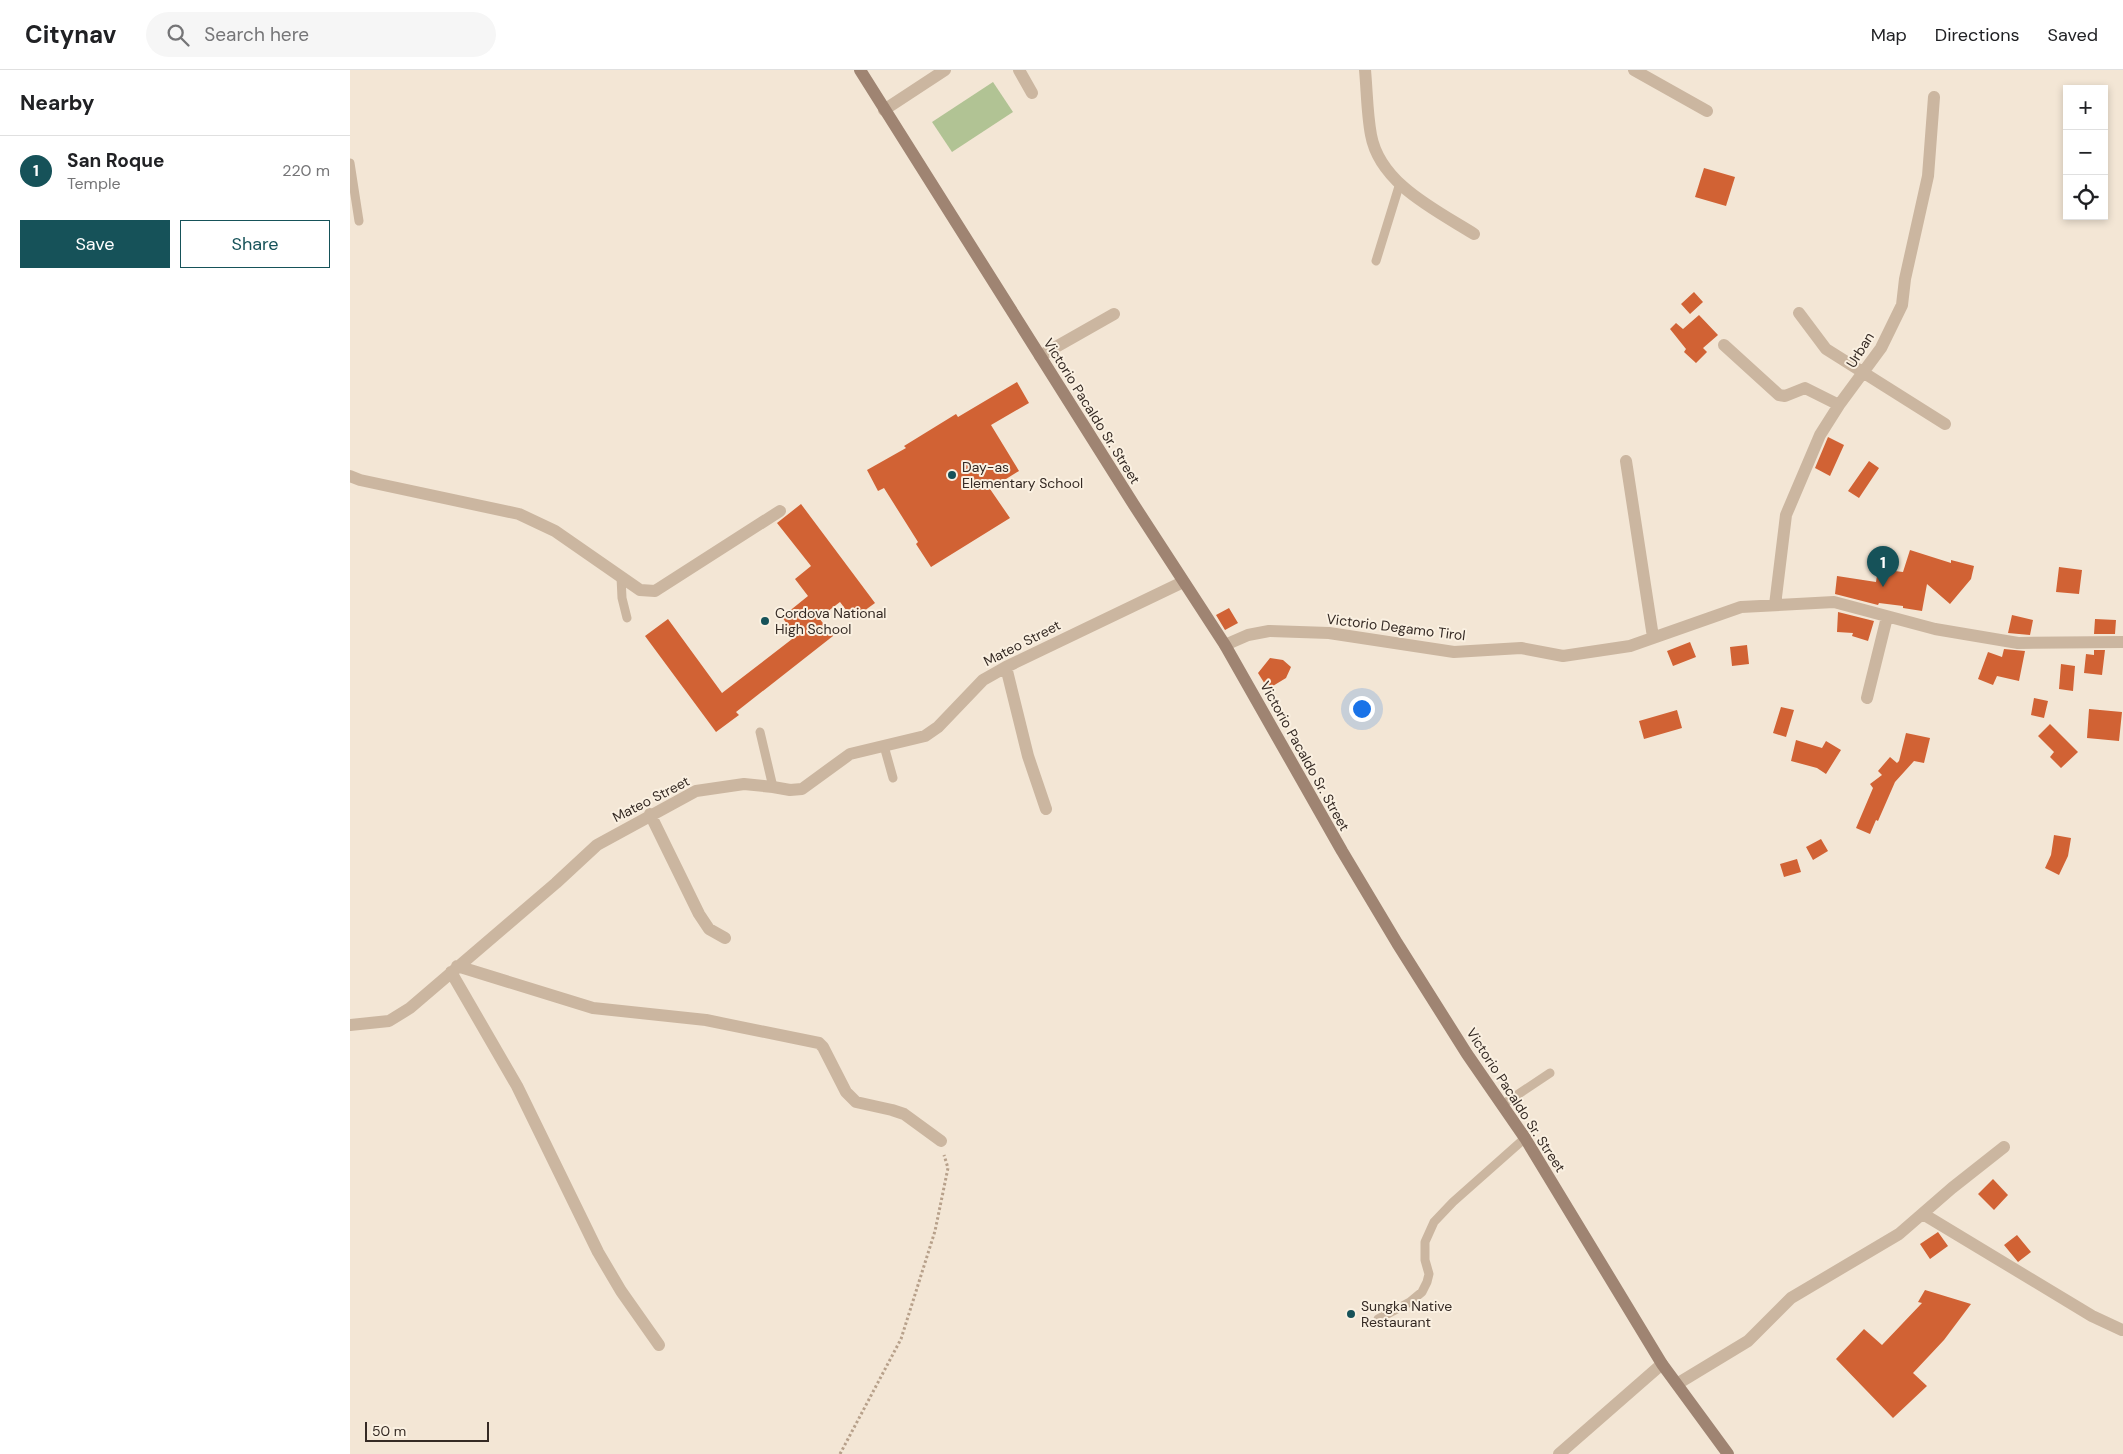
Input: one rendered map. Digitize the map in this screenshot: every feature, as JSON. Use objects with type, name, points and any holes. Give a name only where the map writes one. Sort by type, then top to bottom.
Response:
[{"type":"street","name":"Victorio Pacaldo Sr. Street","points":[[860,70],[1183,582],[1225,645],[1342,851],[1397,943],[1525,1138],[1662,1364],[1728,1454]]},
{"type":"street","points":[[884,110],[945,70]]},
{"type":"street","points":[[1019,70],[1032,93]]},
{"type":"street","points":[[1365,70],[1371,137],[1386,169],[1419,199],[1474,234]]},
{"type":"street","points":[[1634,70],[1707,111]]},
{"type":"street","name":"Urban","points":[[1775,605],[1786,515],[1820,435],[1839,405],[1881,348],[1902,305],[1905,279],[1928,176],[1934,97]]},
{"type":"street","points":[[1040,356],[1114,314]]},
{"type":"street","points":[[1799,314],[1826,349],[1945,424]]},
{"type":"street","points":[[1724,345],[1779,395],[1785,396],[1805,388],[1839,405]]},
{"type":"street","points":[[1626,461],[1654,637]]},
{"type":"street","points":[[350,476],[360,480],[519,514],[555,531],[640,590],[655,590],[780,511]]},
{"type":"street","name":"Mateo Street","points":[[350,1024],[388,1021],[410,1008],[556,883],[596,845],[650,814],[696,791],[744,784],[773,786],[790,790],[802,789],[850,754],[925,736],[938,728],[984,680],[1006,667],[1183,582]]},
{"type":"street","name":"Victorio Degamo Tirol","points":[[1225,645],[1248,635],[1269,631],[1312,632],[1454,652],[1521,648],[1563,656],[1630,646],[1741,607],[1834,602],[1935,629],[2018,643],[2123,642]]},
{"type":"street","points":[[1867,698],[1887,617]]},
{"type":"street","points":[[1006,667],[1028,756],[1046,809]]},
{"type":"street","points":[[650,814],[699,914],[709,929],[725,938]]},
{"type":"street","points":[[454,969],[593,1008],[706,1020],[819,1043],[823,1047],[846,1092],[856,1102],[904,1114],[941,1141]]},
{"type":"street","points":[[454,969],[517,1086],[598,1252],[621,1291],[659,1346]]},
{"type":"street","points":[[1677,1384],[1748,1341],[1791,1298],[1899,1234],[1952,1188],[2004,1147]]},
{"type":"street","points":[[1923,1214],[2092,1316],[2122,1330]]},
{"type":"street","points":[[1559,1454],[1662,1364]]},
{"type":"lane","points":[[350,163],[359,221]]},
{"type":"lane","points":[[1376,261],[1400,183]]},
{"type":"lane","points":[[621,577],[622,598],[627,618]]},
{"type":"lane","points":[[760,732],[773,786]]},
{"type":"lane","points":[[884,746],[893,778]]},
{"type":"lane","points":[[1502,1105],[1550,1074]]},
{"type":"lane","points":[[1378,1320],[1410,1302],[1422,1292],[1429,1274],[1425,1260],[1425,1242],[1434,1222],[1452,1202],[1525,1138]]},
{"type":"path","points":[[840,1454],[901,1339],[935,1231],[948,1168],[941,1141]]},
{"type":"green space","points":[[993,82],[1013,112],[952,152],[932,122]]},
{"type":"building","points":[[1704,168],[1735,177],[1726,206],[1695,197]]},
{"type":"building","points":[[1694,292],[1703,302],[1690,314],[1681,304]]},
{"type":"building","points":[[1699,315],[1718,335],[1703,348],[1707,352],[1696,363],[1684,352],[1686,349],[1670,329],[1676,323],[1683,329]]},
{"type":"building","points":[[1017,382],[1029,403],[991,425],[1019,471],[990,489],[1010,518],[931,567],[916,544],[918,542],[884,488],[878,491],[867,470],[906,448],[904,446],[956,414],[958,417]]},
{"type":"building","points":[[1828,437],[1844,445],[1830,476],[1815,468]]},
{"type":"building","points":[[1869,461],[1879,468],[1859,498],[1848,491]]},
{"type":"building","points":[[801,504],[875,603],[853,619],[840,602],[819,618],[833,636],[736,712],[739,715],[716,732],[645,636],[668,619],[722,693],[796,636],[782,617],[808,596],[795,579],[811,566],[777,523]]},
{"type":"building","points":[[1910,550],[1951,563],[1951,560],[1974,566],[1971,579],[1950,604],[1927,584],[1922,611],[1903,608],[1903,606],[1879,603],[1878,605],[1835,594],[1837,576],[1876,582],[1878,569],[1903,572]]},
{"type":"building","points":[[2059,567],[2082,570],[2079,594],[2056,592]]},
{"type":"building","points":[[1229,608],[1238,623],[1225,630],[1216,615]]},
{"type":"building","points":[[1838,612],[1874,621],[1868,641],[1852,636],[1853,633],[1837,632]]},
{"type":"building","points":[[2012,615],[2033,620],[2030,635],[2008,633]]},
{"type":"building","points":[[2095,619],[2116,620],[2115,634],[2094,634]]},
{"type":"building","points":[[1690,642],[1696,657],[1673,666],[1667,651]]},
{"type":"building","points":[[1747,645],[1749,664],[1732,666],[1730,647]]},
{"type":"building","points":[[2004,649],[2025,651],[2019,681],[1997,676],[1993,685],[1978,679],[1988,652],[2002,657]]},
{"type":"building","points":[[2094,650],[2105,650],[2102,675],[2084,673],[2086,654],[2094,655]]},
{"type":"building","points":[[1270,658],[1283,660],[1291,667],[1286,678],[1268,689],[1258,673]]},
{"type":"building","points":[[2061,664],[2075,666],[2073,691],[2059,689]]},
{"type":"building","points":[[2034,698],[2048,701],[2044,718],[2031,715]]},
{"type":"building","points":[[1781,707],[1794,710],[1786,737],[1773,733]]},
{"type":"building","points":[[2089,709],[2122,712],[2119,741],[2087,738]]},
{"type":"building","points":[[1677,710],[1682,728],[1644,739],[1639,721]]},
{"type":"building","points":[[2050,724],[2078,752],[2061,768],[2050,757],[2054,752],[2038,736]]},
{"type":"building","points":[[1906,733],[1930,738],[1924,763],[1914,761],[1895,782],[1878,821],[1876,820],[1870,834],[1856,828],[1873,788],[1870,784],[1882,775],[1878,771],[1890,757],[1897,763],[1899,761]]},
{"type":"building","points":[[1796,740],[1822,748],[1826,741],[1841,750],[1826,774],[1817,768],[1791,761]]},
{"type":"building","points":[[2054,835],[2071,838],[2068,856],[2059,875],[2045,868],[2051,855]]},
{"type":"building","points":[[1821,839],[1828,851],[1813,860],[1806,847]]},
{"type":"building","points":[[1797,859],[1801,872],[1784,877],[1780,864]]},
{"type":"building","points":[[1993,1179],[2008,1195],[1994,1210],[1978,1194]]},
{"type":"building","points":[[1938,1232],[1948,1246],[1930,1259],[1920,1244]]},
{"type":"building","points":[[2017,1235],[2031,1252],[2018,1262],[2004,1245]]},
{"type":"building","points":[[1925,1290],[1971,1304],[1944,1340],[1913,1373],[1927,1386],[1893,1418],[1836,1359],[1864,1329],[1882,1345],[1922,1303],[1918,1302]]},
{"type":"place","name":"Day-as Elementary School","points":[[952,475]]},
{"type":"place","name":"San Roque","points":[[1883,587]]},
{"type":"place","name":"Cordova National High School","points":[[765,621]]},
{"type":"place","name":"Sungka Native Restaurant","points":[[1351,1314]]}]
